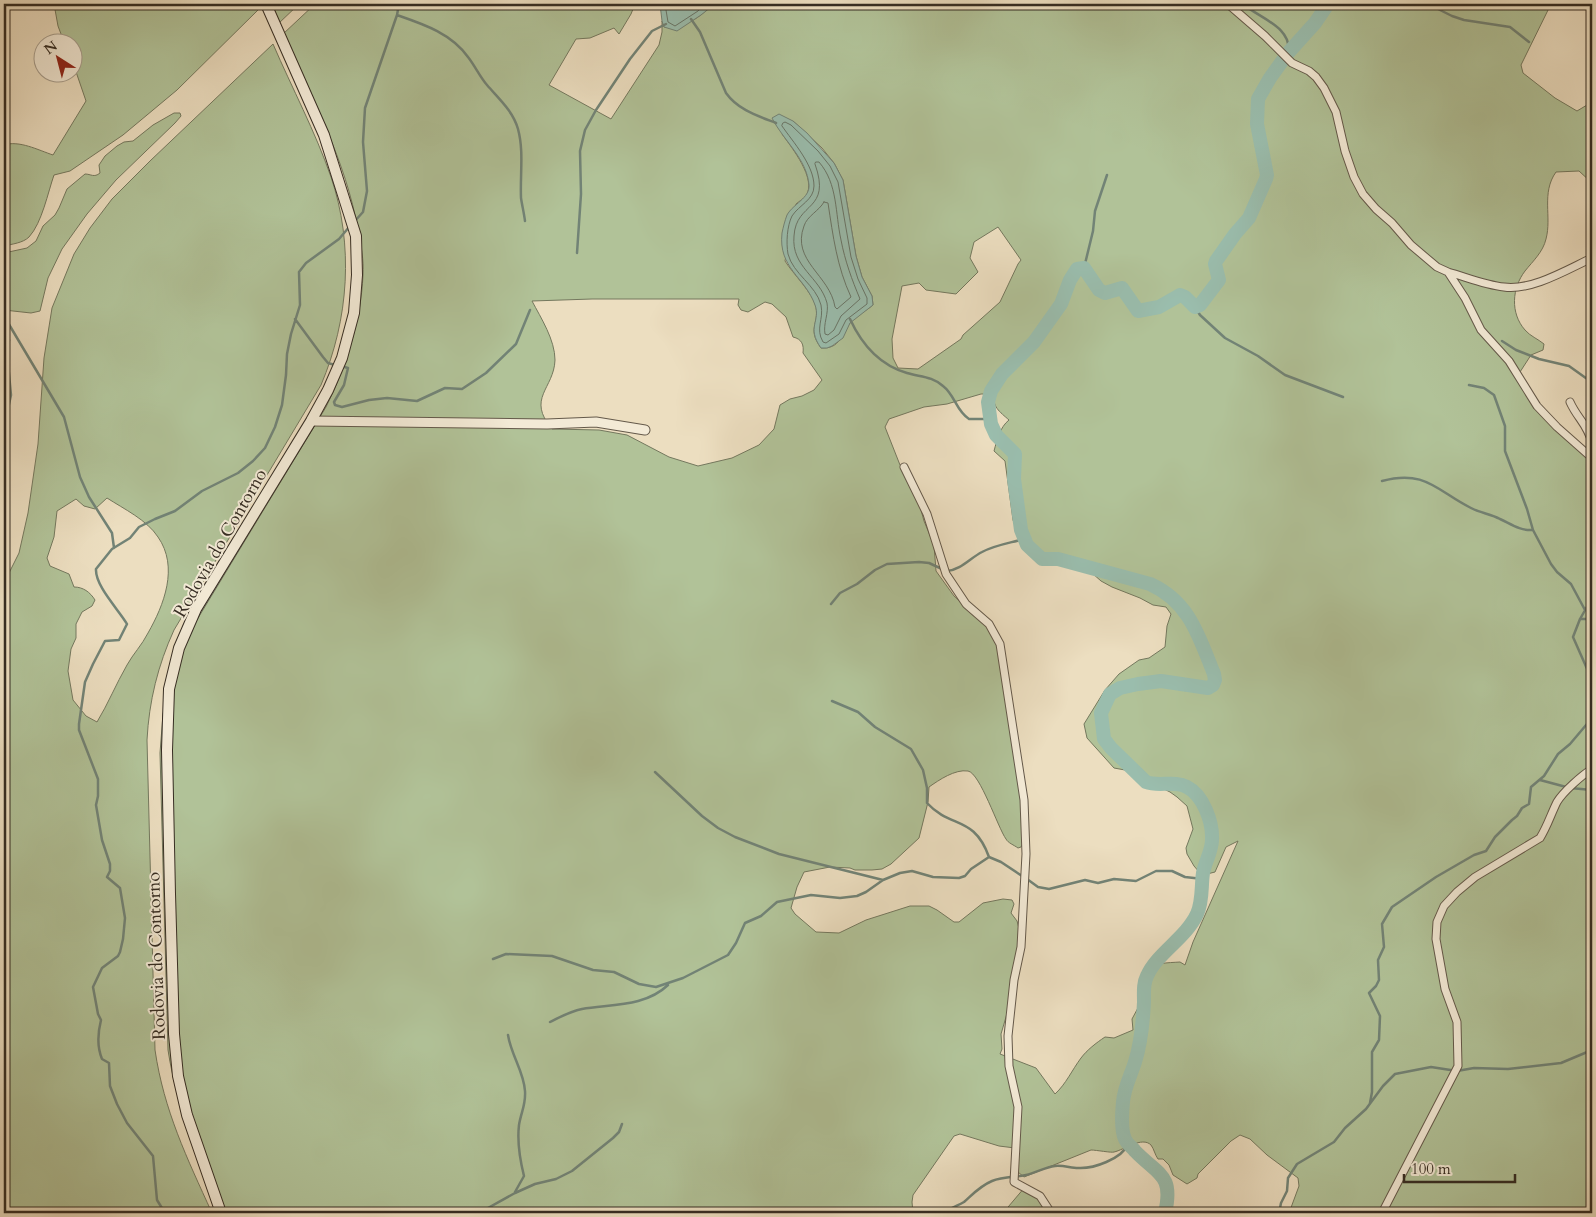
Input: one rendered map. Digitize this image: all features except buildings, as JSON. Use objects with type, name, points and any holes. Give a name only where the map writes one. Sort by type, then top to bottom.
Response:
[{"type":"main road","name":"Rodovia do Contorno","points":[[221,1213],[187,1115],[177,1068],[174,1034],[167,750],[169,689],[179,648],[196,609],[328,390],[342,358],[354,314],[357,275],[356,236],[324,135],[266,4]]},
{"type":"street","points":[[1228,4],[1265,36],[1292,63],[1309,71],[1324,88],[1336,112],[1345,151],[1354,177],[1368,200],[1411,245],[1438,267],[1448,272],[1495,285],[1513,287],[1553,276],[1592,258]]},
{"type":"street","points":[[1448,272],[1465,298],[1481,330],[1509,361],[1537,406],[1592,458]]},
{"type":"street","points":[[1570,402],[1588,429],[1592,443]]},
{"type":"street","points":[[311,420],[547,424],[596,422],[645,430]]},
{"type":"street","points":[[904,467],[927,514],[946,574],[966,604],[989,624],[1000,644],[1024,800],[1026,854],[1021,947],[1014,980],[1008,1036],[1009,1066],[1018,1107],[1014,1182],[1040,1196],[1051,1213]]},
{"type":"street","points":[[1382,1213],[1458,1066],[1457,1022],[1445,989],[1436,939],[1436,922],[1444,906],[1475,877],[1540,838],[1558,801],[1592,769]]},
{"type":"shaded area","points":[[54,4],[255,4],[258,10],[177,90],[123,135],[70,171],[54,175],[41,216],[34,231],[24,241],[4,246],[4,145],[22,145],[53,155],[86,101],[80,82],[82,82],[82,32],[60,32]]},
{"type":"shaded area","points":[[268,4],[299,4],[278,24]]},
{"type":"shaded area","points":[[315,4],[635,4],[619,34],[614,28],[590,38],[576,39],[549,85],[611,119],[659,45],[662,21],[664,27],[684,24],[695,19],[711,6],[708,4],[1551,4],[1521,65],[1523,73],[1555,98],[1577,111],[1592,102],[1592,183],[1579,171],[1556,172],[1549,188],[1548,231],[1545,244],[1517,285],[1514,300],[1520,323],[1527,332],[1544,344],[1543,350],[1531,355],[1520,372],[1542,409],[1581,446],[1592,462],[1592,1213],[1289,1213],[1299,1186],[1298,1178],[1267,1155],[1250,1139],[1240,1135],[1231,1141],[1198,1174],[1197,1178],[1187,1184],[1173,1175],[1169,1165],[1163,1159],[1158,1159],[1151,1145],[1143,1142],[1113,1152],[1091,1150],[1024,1177],[1012,1167],[1015,1148],[999,1146],[960,1134],[954,1136],[913,1195],[913,1213],[226,1213],[191,1134],[177,1093],[168,1050],[160,753],[163,714],[176,664],[195,623],[326,407],[346,359],[356,326],[363,275],[360,241],[353,204],[345,179],[327,130],[283,34]],"holes":[[[793,121],[822,148],[834,163],[843,180],[856,256],[862,277],[872,296],[873,305],[852,320],[840,340],[828,348],[821,348],[815,336],[814,327],[817,313],[814,302],[785,261],[796,204],[806,196],[809,189],[802,164],[782,134]],[[998,227],[1021,260],[1000,302],[963,335],[961,339],[918,369],[898,368],[893,358],[892,339],[902,286],[919,283],[926,290],[956,294],[978,272],[970,258],[974,242]],[[739,299],[738,305],[741,310],[748,312],[765,302],[772,304],[786,317],[793,337],[799,339],[802,343],[803,353],[822,380],[814,390],[780,405],[774,429],[759,445],[732,458],[698,466],[669,457],[627,435],[599,430],[552,429],[541,409],[541,401],[554,370],[553,345],[532,301]],[[981,394],[995,394],[995,405],[1009,420],[1001,430],[994,451],[1005,461],[1013,520],[1017,532],[1026,536],[1042,552],[1083,565],[1101,581],[1153,605],[1166,607],[1171,614],[1167,626],[1165,647],[1149,658],[1139,660],[1119,674],[1105,690],[1084,724],[1087,738],[1114,768],[1125,770],[1170,792],[1187,806],[1193,829],[1186,848],[1187,854],[1200,873],[1215,872],[1226,847],[1238,841],[1193,942],[1185,965],[1180,962],[1161,964],[1153,966],[1145,972],[1146,993],[1132,1019],[1133,1030],[1114,1038],[1105,1037],[1092,1047],[1081,1058],[1055,1094],[1036,1068],[1000,1054],[1002,1049],[1001,1034],[1011,1000],[1020,932],[1017,921],[1011,913],[1014,904],[1012,900],[1003,899],[983,903],[959,922],[954,922],[929,906],[910,906],[866,920],[839,933],[816,932],[795,914],[791,908],[804,872],[830,867],[872,870],[882,869],[891,864],[919,838],[928,802],[929,787],[937,781],[958,772],[968,771],[973,774],[1007,840],[1018,848],[1021,847],[1024,841],[1024,809],[1004,656],[988,627],[954,596],[936,571],[934,545],[924,521],[914,484],[900,465],[885,427],[889,419],[924,407],[947,404]]]},
{"type":"shaded area","points":[[273,44],[318,143],[331,177],[338,203],[345,255],[343,308],[338,334],[321,385],[174,630],[163,656],[152,697],[147,740],[155,1050],[170,1114],[212,1213],[4,1213],[4,583],[19,553],[28,513],[38,444],[44,358],[52,308],[74,254],[90,228],[112,199]],"holes":[[[107,498],[142,520],[158,537],[168,561],[168,573],[164,598],[154,622],[127,665],[97,722],[86,716],[73,700],[68,671],[71,649],[76,638],[76,624],[82,612],[92,606],[95,600],[86,590],[74,587],[69,574],[50,566],[47,558],[54,537],[57,511],[76,499],[84,506],[95,509]]]},
{"type":"shaded area","points":[[174,113],[180,113],[181,116],[116,180],[87,214],[62,249],[48,278],[40,311],[31,313],[4,310],[4,253],[27,248],[36,241],[43,226],[55,215],[67,189],[85,174],[94,176],[100,173],[99,165],[105,156],[117,146],[124,142],[133,141],[153,125]]},
{"type":"shaded area","points":[[1025,1187],[1040,1198],[1052,1213],[1003,1213]]},
{"type":"water","points":[[660,4],[708,4],[711,7],[677,31],[664,27]]},
{"type":"water","points":[[779,114],[793,121],[807,133],[834,163],[843,180],[856,256],[862,277],[872,296],[873,305],[850,323],[843,338],[827,348],[821,348],[815,335],[816,311],[811,295],[793,272],[784,255],[782,233],[787,215],[807,194],[809,185],[804,167],[772,118]]},
{"type":"waterway","points":[[354,222],[363,212],[367,191],[363,142],[365,108],[397,15],[399,4]]},
{"type":"waterway","points":[[1243,4],[1280,30],[1288,44],[1288,53]]},
{"type":"waterway","points":[[1165,1213],[1167,1200],[1166,1183],[1162,1176],[1125,1139],[1122,1111],[1126,1087],[1140,1040],[1146,979],[1157,960],[1186,931],[1197,914],[1201,899],[1203,873],[1212,844],[1211,825],[1206,810],[1193,791],[1177,784],[1146,782],[1111,748],[1104,739],[1101,713],[1110,694],[1120,688],[1161,681],[1208,688],[1213,685],[1215,680],[1214,674],[1198,634],[1191,622],[1175,600],[1164,592],[1150,584],[1058,559],[1042,559],[1027,545],[1021,530],[1014,479],[1015,454],[996,435],[991,424],[988,402],[991,391],[1002,374],[1034,342],[1061,304],[1070,280],[1077,269],[1084,268],[1099,290],[1105,293],[1122,288],[1138,311],[1159,307],[1180,295],[1185,297],[1195,307],[1200,305],[1219,280],[1216,261],[1249,218],[1266,179],[1267,175],[1257,124],[1258,99],[1288,53],[1315,23],[1328,4]]},
{"type":"waterway","points":[[1428,4],[1464,20],[1510,27],[1529,42]]},
{"type":"waterway","points":[[397,15],[436,30],[453,42],[468,57],[484,82],[513,116],[520,137],[521,198],[525,221]]},
{"type":"waterway","points":[[691,19],[700,32],[726,93],[742,108],[776,123]]},
{"type":"waterway","points":[[577,253],[581,194],[580,151],[585,130],[630,59],[652,31],[666,24]]},
{"type":"waterway","points":[[1592,104],[1590,107],[1592,114]]},
{"type":"waterway","points":[[1084,268],[1093,231],[1095,211],[1107,175]]},
{"type":"waterway","points":[[165,1213],[157,1200],[153,1156],[127,1123],[117,1104],[110,1086],[109,1063],[102,1059],[99,1045],[101,1020],[98,1014],[93,987],[102,968],[118,956],[120,952],[125,918],[120,888],[107,877],[110,871],[110,864],[102,840],[96,805],[98,779],[79,730],[79,724],[85,682],[93,664],[105,641],[119,640],[127,624],[99,583],[96,569],[112,549],[130,538],[139,527],[175,511],[202,491],[238,473],[265,448],[275,427],[282,405],[287,354],[300,305],[299,272],[306,263],[339,239],[350,226]]},
{"type":"waterway","points":[[1195,307],[1200,315],[1225,338],[1258,356],[1285,375],[1343,397]]},
{"type":"waterway","points":[[341,366],[348,368],[344,385],[334,402],[335,405],[342,407],[369,400],[387,398],[417,401],[445,388],[462,389],[486,373],[516,344],[530,310]]},
{"type":"waterway","points":[[4,316],[64,417],[80,477],[89,497],[112,533],[114,548]]},
{"type":"waterway","points":[[295,319],[328,363],[335,365]]},
{"type":"waterway","points":[[850,319],[866,345],[888,365],[939,383],[947,390],[961,412],[969,419],[990,419]]},
{"type":"waterway","points":[[4,320],[9,340],[7,353],[11,395],[6,418],[4,465]]},
{"type":"waterway","points":[[1502,341],[1516,350],[1539,359],[1569,366],[1590,381]]},
{"type":"waterway","points":[[1592,349],[1589,365],[1592,393]]},
{"type":"waterway","points":[[1469,385],[1484,388],[1494,395],[1505,426],[1505,451],[1533,530],[1551,564],[1571,584],[1585,610]]},
{"type":"waterway","points":[[1382,481],[1397,478],[1420,480],[1474,510],[1497,517],[1520,528],[1533,530]]},
{"type":"waterway","points":[[947,571],[961,566],[987,550],[1024,539]]},
{"type":"waterway","points":[[831,604],[840,593],[887,564],[919,562],[929,563],[942,569]]},
{"type":"waterway","points":[[1592,598],[1580,619],[1573,637],[1592,680]]},
{"type":"waterway","points":[[1580,619],[1592,619]]},
{"type":"waterway","points":[[832,701],[858,712],[875,727],[911,749],[923,770],[927,788],[927,803],[936,811],[969,828],[976,834],[989,857]]},
{"type":"waterway","points":[[1370,1103],[1372,1092],[1372,1052],[1379,1040],[1380,1016],[1369,993],[1379,980],[1378,960],[1384,947],[1382,924],[1392,907],[1436,877],[1474,855],[1486,851],[1495,837],[1517,816],[1522,808],[1529,804],[1531,787],[1544,776],[1558,754],[1570,744],[1592,718]]},
{"type":"waterway","points":[[655,772],[702,816],[718,828],[735,837],[779,854],[883,880]]},
{"type":"waterway","points":[[1540,780],[1570,788],[1592,790]]},
{"type":"waterway","points":[[989,857],[1001,862],[1022,876]]},
{"type":"waterway","points":[[493,959],[506,954],[552,956],[593,970],[614,972],[639,984],[656,987],[683,978],[728,955],[745,923],[761,916],[777,902],[811,895],[840,898],[857,896],[883,880],[900,873],[912,871],[933,877],[959,878],[965,876],[971,869],[989,857]]},
{"type":"waterway","points":[[1027,879],[1038,887],[1049,889],[1085,880],[1098,883],[1114,879],[1136,881],[1156,871],[1172,871],[1185,877],[1203,879]]},
{"type":"waterway","points":[[550,1022],[578,1010],[638,1001],[659,992],[668,985]]},
{"type":"waterway","points":[[508,1035],[525,1091],[518,1138],[524,1176],[515,1192]]},
{"type":"waterway","points":[[1279,1213],[1281,1203],[1287,1191],[1288,1178],[1297,1164],[1334,1142],[1345,1128],[1366,1109],[1383,1086],[1395,1074],[1431,1067],[1457,1071],[1474,1068],[1508,1069],[1561,1063],[1592,1050]]},
{"type":"waterway","points":[[479,1213],[515,1193],[535,1184],[556,1179],[572,1171],[613,1138],[619,1132],[622,1124]]},
{"type":"waterway","points":[[944,1213],[964,1202],[980,1188],[992,1181],[1026,1175],[1055,1166],[1084,1168],[1099,1165],[1120,1154],[1128,1144]]},
{"type":"waterway","points":[[647,1213],[661,1210]]}]
